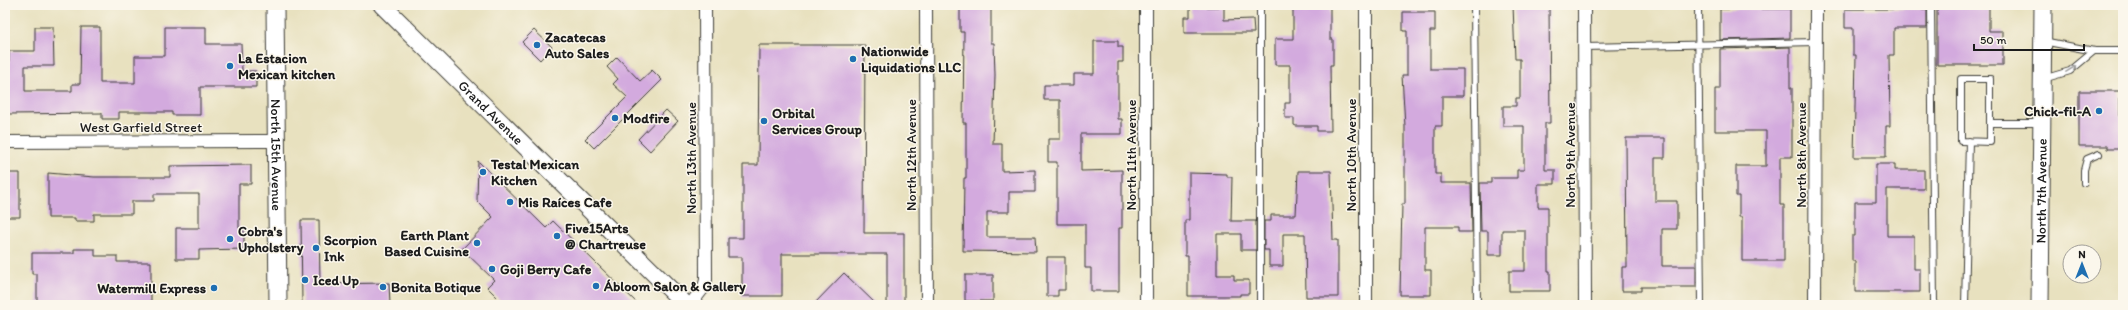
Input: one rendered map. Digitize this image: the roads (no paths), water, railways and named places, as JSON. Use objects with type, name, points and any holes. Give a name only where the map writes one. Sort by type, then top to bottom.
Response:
[{"type":"main road","name":"North 15th Avenue","points":[[276,5],[278,305]]},
{"type":"main road","name":"Grand Avenue","points":[[382,5],[686,305]]},
{"type":"main road","name":"North 7th Avenue","points":[[2040,305],[2044,5]]},
{"type":"street","name":"North 13th Avenue","points":[[690,305],[704,287],[706,280],[705,5]]},
{"type":"street","name":"North 12th Avenue","points":[[926,5],[927,305]]},
{"type":"street","name":"North 11th Avenue","points":[[1146,5],[1146,305]]},
{"type":"street","name":"North 10th Avenue","points":[[1366,5],[1366,305]]},
{"type":"street","name":"North 9th Avenue","points":[[1584,5],[1585,305]]},
{"type":"street","name":"North 8th Avenue","points":[[1815,305],[1816,5]]},
{"type":"street","name":"West Garfield Street","points":[[5,142],[278,141]]},
{"type":"lane","points":[[1260,5],[1260,305]]},
{"type":"lane","points":[[1474,5],[1477,305]]},
{"type":"lane","points":[[1698,5],[1701,305]]},
{"type":"lane","points":[[1931,5],[1934,305]]},
{"type":"lane","points":[[2044,41],[2094,51],[2123,52]]},
{"type":"lane","points":[[1584,47],[1816,42]]},
{"type":"lane","points":[[2043,79],[2070,72],[2094,51]]},
{"type":"lane","points":[[1961,80],[1990,80],[1990,123],[1990,142],[1961,141],[1961,80]]},
{"type":"lane","points":[[1990,123],[2042,123]]},
{"type":"lane","points":[[1965,305],[1969,141]]},
{"type":"lane","points":[[2084,183],[2084,170],[2087,159],[2098,154]]},
{"type":"place","name":"Zacatecas Auto Sales","points":[[537,45]]},
{"type":"place","name":"Nationwide Liquidations LLC","points":[[853,59]]},
{"type":"place","name":"La Estacion Mexican kitchen","points":[[230,66]]},
{"type":"place","name":"Chick-fil-A","points":[[2099,111]]},
{"type":"place","name":"Modfire","points":[[615,118]]},
{"type":"place","name":"Orbital Services Group","points":[[764,121]]},
{"type":"place","name":"Testal Mexican Kitchen","points":[[483,172]]},
{"type":"place","name":"Mis Raíces Cafe","points":[[510,202]]},
{"type":"place","name":"Five15Arts @ Chartreuse","points":[[557,236]]},
{"type":"place","name":"Cobra's Upholstery","points":[[230,239]]},
{"type":"place","name":"Earth Plant Based Cuisine","points":[[477,243]]},
{"type":"place","name":"Scorpion Ink","points":[[316,248]]},
{"type":"place","name":"Goji Berry Cafe","points":[[492,269]]},
{"type":"place","name":"Iced Up","points":[[305,280]]},
{"type":"place","name":"Ábloom Salon & Gallery","points":[[596,286]]},
{"type":"place","name":"Bonita Botique","points":[[383,287]]},
{"type":"place","name":"Watermill Express","points":[[214,288]]}]
